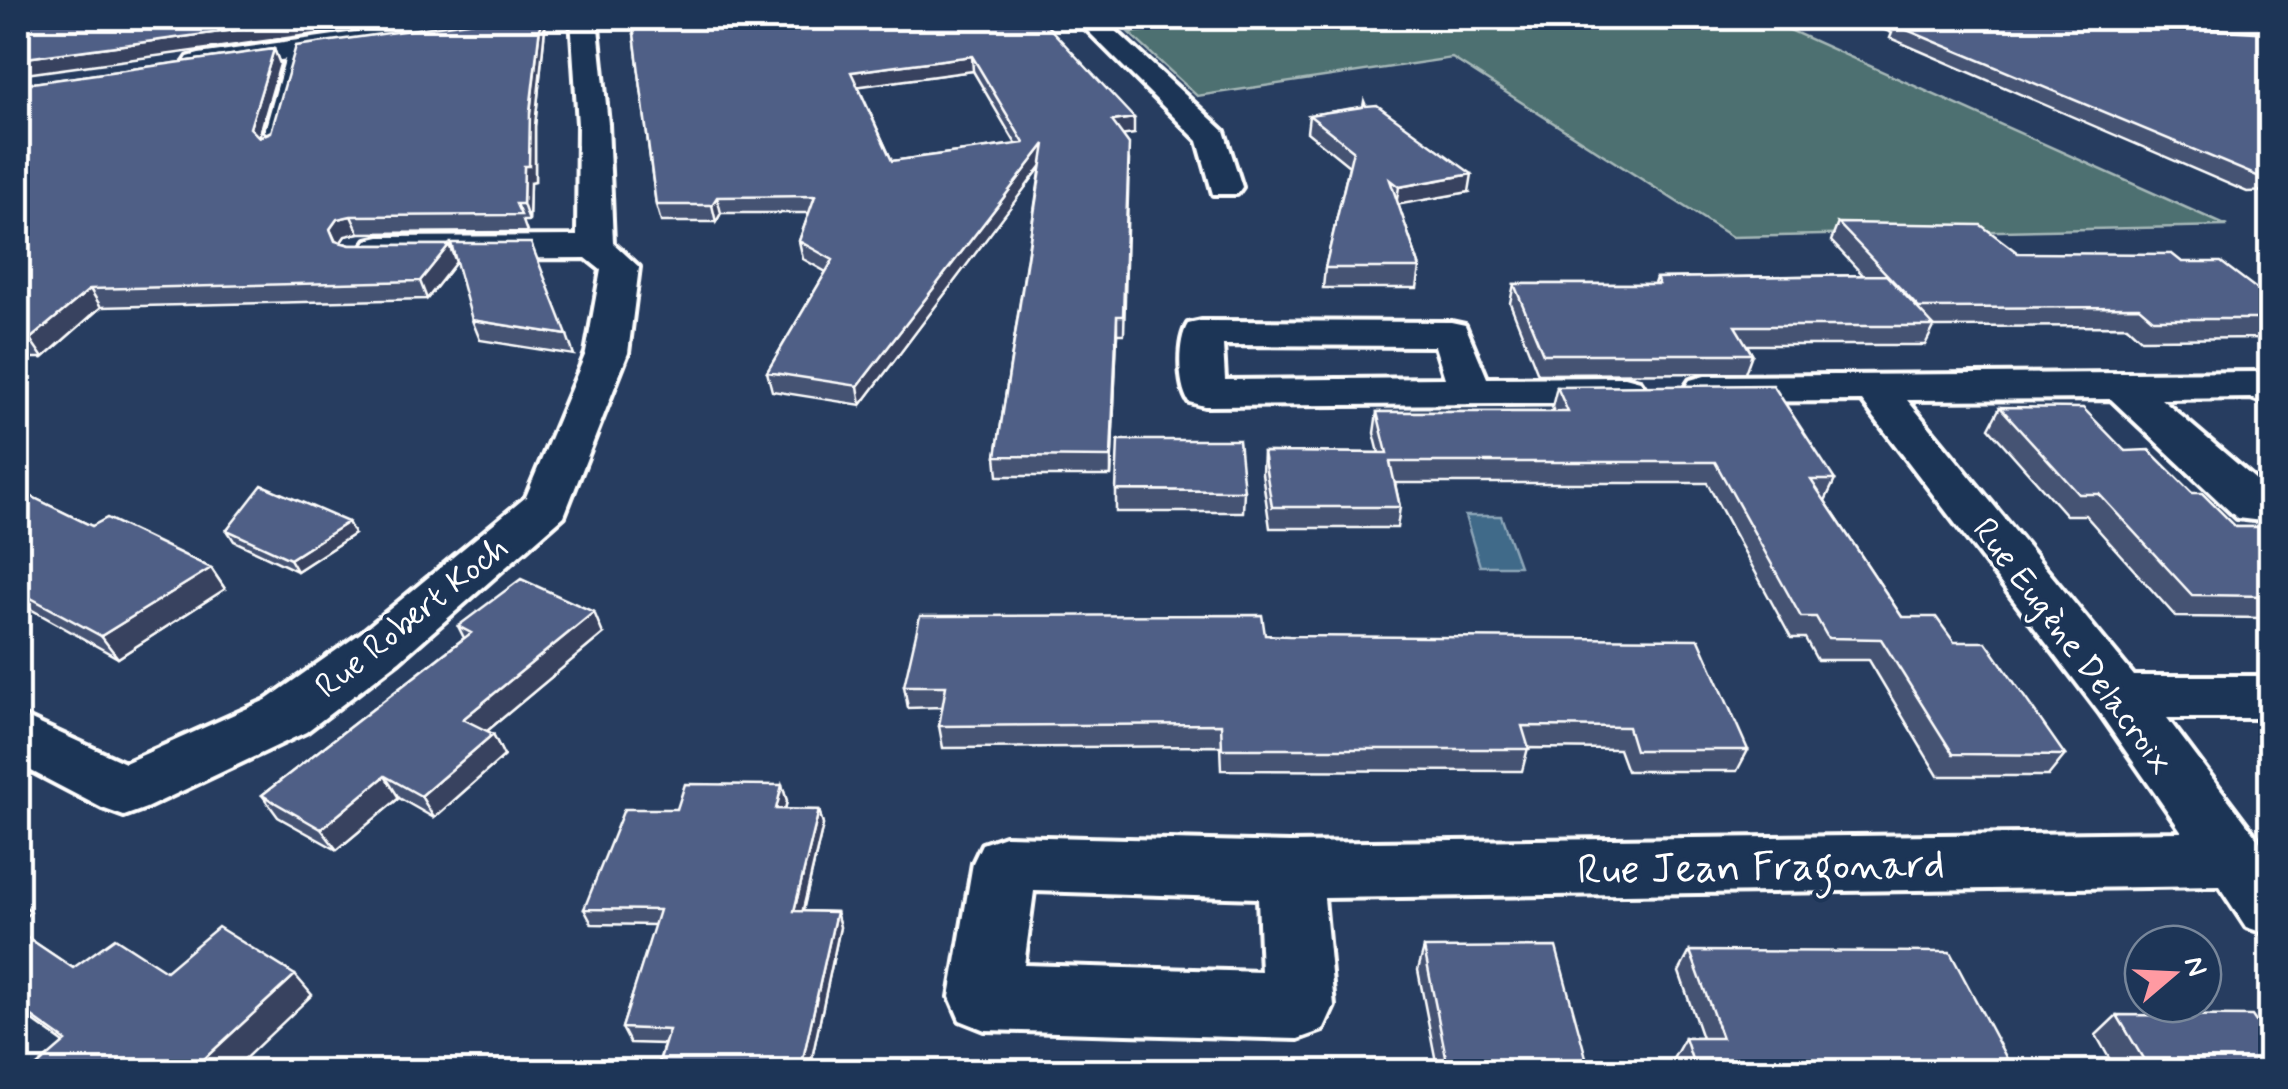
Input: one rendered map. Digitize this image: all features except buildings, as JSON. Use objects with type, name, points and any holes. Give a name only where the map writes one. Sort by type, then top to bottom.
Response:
[{"type":"street","points":[[179,66],[513,18]]},
{"type":"street","name":"Rue Robert Koch","points":[[18,737],[124,790],[286,716],[380,648],[547,505],[607,354],[620,268],[595,247],[593,124],[584,18]]},
{"type":"street","points":[[1088,18],[1212,138],[1225,187]]},
{"type":"street","points":[[359,248],[595,247]]},
{"type":"street","points":[[1470,391],[1451,334],[1202,333],[1204,393],[1874,388],[2261,385],[2270,392]]},
{"type":"street","points":[[2122,386],[2254,507],[2270,507]]},
{"type":"street","name":"Rue Eugène Delacroix","points":[[1874,388],[2119,696],[2252,883]]},
{"type":"street","points":[[2119,696],[2270,698]]},
{"type":"street","name":"Rue Jean Fragonard","points":[[1289,871],[1298,1006],[986,996],[1004,864],[2252,883]]},
{"type":"lane","points":[[269,145],[294,49]]},
{"type":"green space","points":[[1243,18],[1389,18],[1399,24],[1458,18],[1771,18],[1789,26],[1785,28],[2227,226],[1732,237],[1452,58],[1197,96],[1129,33]]},
{"type":"water","points":[[1465,516],[1501,516],[1519,566],[1480,566]]}]
